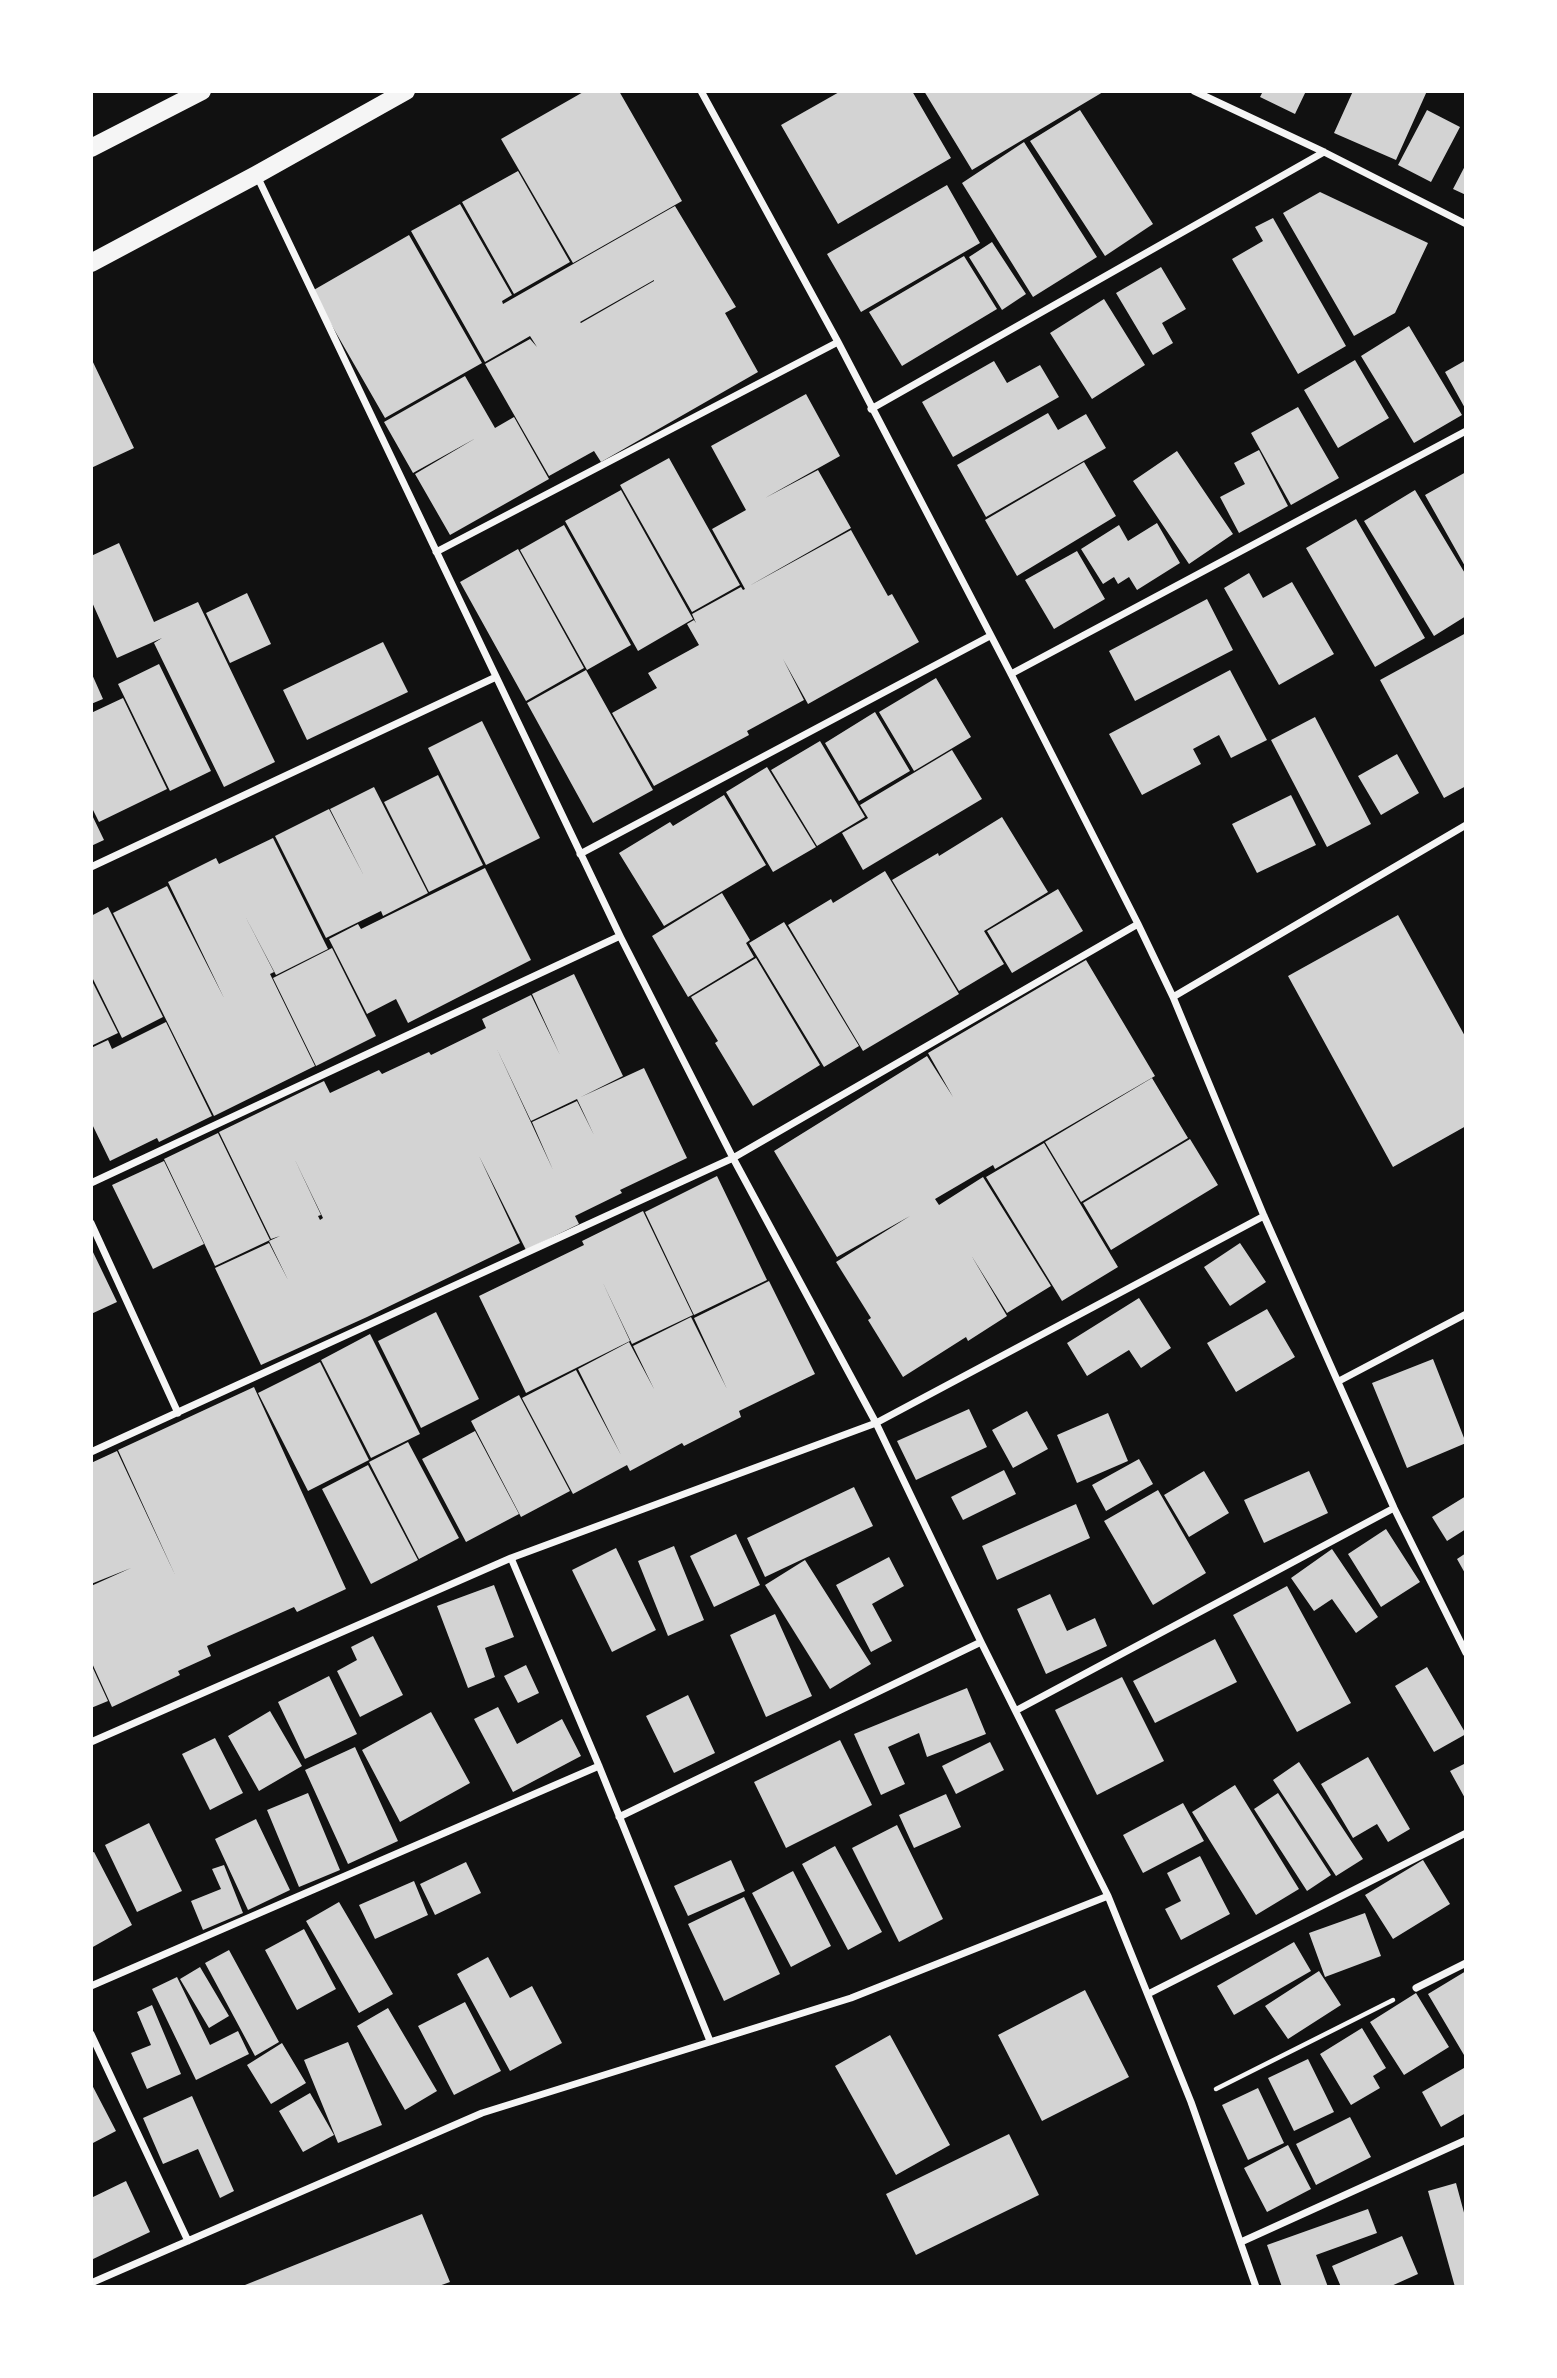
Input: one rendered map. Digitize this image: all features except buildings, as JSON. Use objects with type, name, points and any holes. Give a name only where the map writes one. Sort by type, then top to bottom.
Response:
[{"type":"main road","points":[[91,148],[202,91]]},
{"type":"main road","points":[[91,263],[406,91]]},
{"type":"street","points":[[702,91],[838,342],[1138,924],[1173,997],[1264,1216],[1394,1508],[1466,1653]]},
{"type":"street","points":[[1194,91],[1324,152],[1466,224]]},
{"type":"street","points":[[871,409],[1324,152]]},
{"type":"street","points":[[256,175],[620,936],[733,1158],[876,1423],[981,1642],[1108,1896],[1191,2102],[1256,2287]]},
{"type":"street","points":[[436,552],[838,342]]},
{"type":"street","points":[[1011,674],[1466,431]]},
{"type":"street","points":[[580,853],[990,636]]},
{"type":"street","points":[[91,867],[496,677]]},
{"type":"street","points":[[1173,997],[1466,825]]},
{"type":"street","points":[[91,1452],[733,1158],[1138,924]]},
{"type":"street","points":[[91,1183],[620,936]]},
{"type":"street","points":[[91,1742],[511,1558],[876,1423],[1264,1216]]},
{"type":"street","points":[[91,1223],[178,1413]]},
{"type":"street","points":[[1339,1381],[1466,1314]]},
{"type":"street","points":[[1017,1710],[1394,1508]]},
{"type":"street","points":[[511,1558],[710,2041]]},
{"type":"street","points":[[619,1817],[981,1642]]},
{"type":"street","points":[[91,1986],[598,1766]]},
{"type":"street","points":[[1148,1994],[1466,1833]]},
{"type":"street","points":[[91,2283],[482,2113],[850,1998],[1108,1896]]},
{"type":"street","points":[[1416,1988],[1466,1963]]},
{"type":"street","points":[[91,2034],[188,2241]]},
{"type":"street","points":[[1241,2242],[1466,2140]]},
{"type":"path","points":[[1191,2102],[1416,1988]]}]
